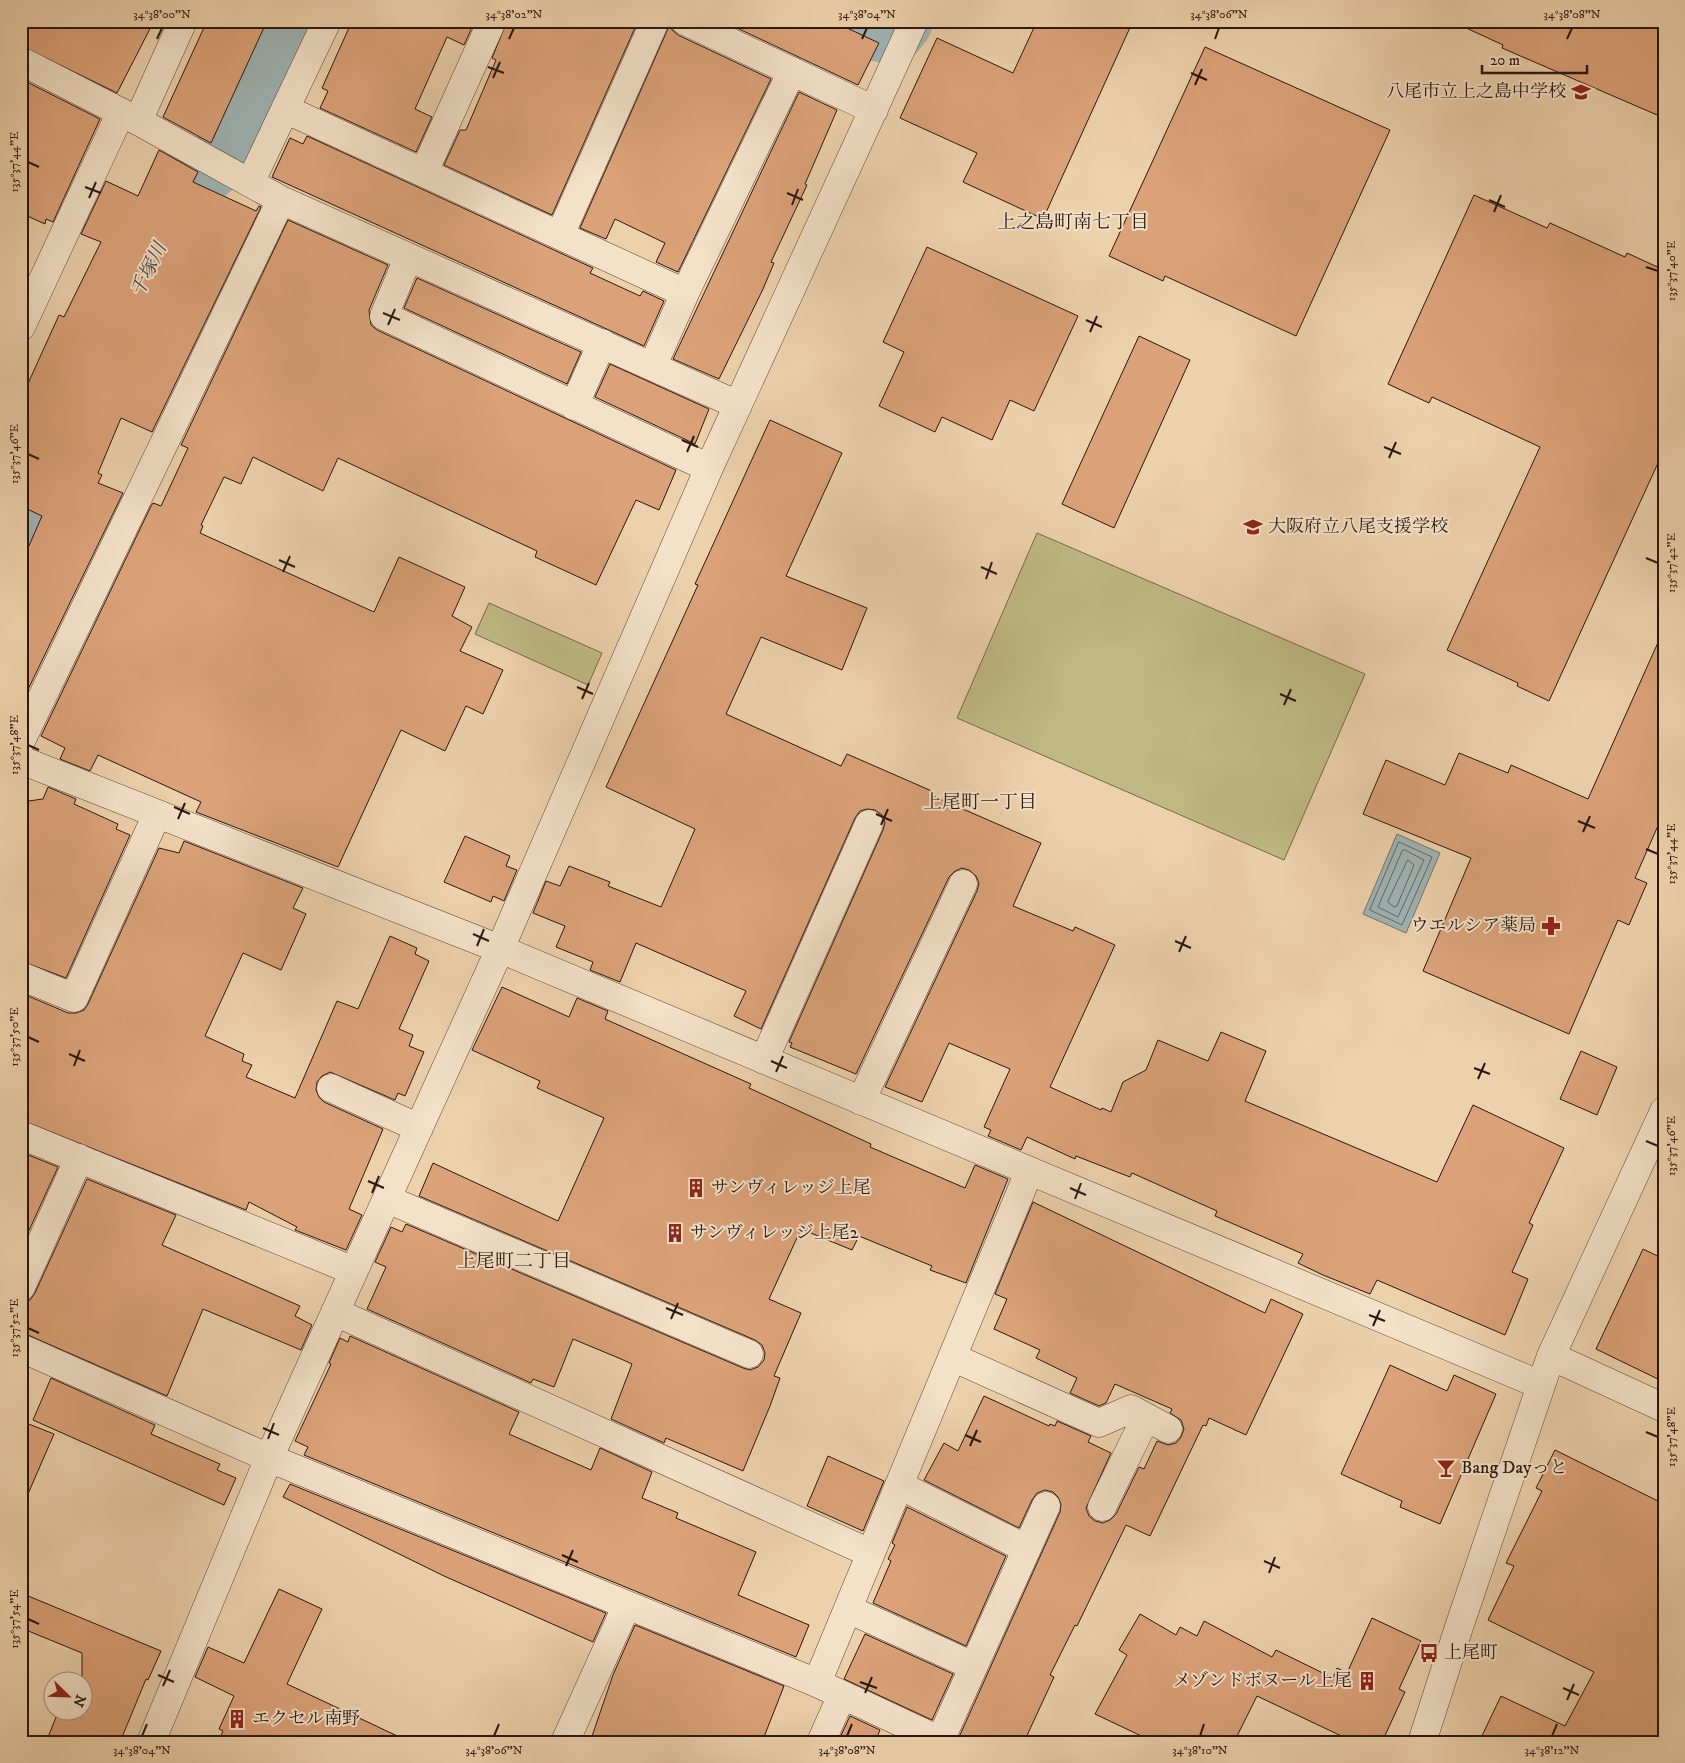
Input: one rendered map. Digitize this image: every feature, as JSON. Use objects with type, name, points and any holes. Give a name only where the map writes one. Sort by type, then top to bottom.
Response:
[{"type":"street","points":[[21,327],[130,116],[183,21]]},
{"type":"street","points":[[250,183],[327,21]]},
{"type":"street","points":[[424,172],[492,21]]},
{"type":"street","points":[[560,235],[654,21]]},
{"type":"street","points":[[685,21],[874,110]]},
{"type":"street","points":[[151,1742],[269,1458],[500,949],[709,468],[914,21]]},
{"type":"street","points":[[21,61],[130,116],[281,200],[408,258],[653,365],[738,405]]},
{"type":"street","points":[[653,365],[684,293],[792,71]]},
{"type":"street","points":[[285,109],[684,293]]},
{"type":"street","points":[[281,200],[23,760],[500,949],[1541,1385]]},
{"type":"street","points":[[408,258],[384,316],[709,468]]},
{"type":"street","points":[[574,406],[602,343]]},
{"type":"street","points":[[21,976],[74,998],[157,814]]},
{"type":"street","points":[[764,1060],[869,824]]},
{"type":"street","points":[[861,1101],[963,884]]},
{"type":"street","points":[[331,1088],[419,1128]]},
{"type":"street","points":[[1422,1742],[1552,1356],[1664,1111]]},
{"type":"street","points":[[21,1135],[354,1271]]},
{"type":"street","points":[[21,1287],[79,1158]]},
{"type":"street","points":[[817,1683],[1029,1172]]},
{"type":"street","points":[[387,1199],[749,1354]]},
{"type":"street","points":[[335,1312],[870,1553]]},
{"type":"street","points":[[1552,1356],[1664,1408]]},
{"type":"street","points":[[952,1357],[1099,1423],[1130,1409],[1157,1423],[1102,1507]]},
{"type":"street","points":[[24,1358],[817,1683],[842,1695],[897,1732],[942,1741],[973,1666],[1046,1506]]},
{"type":"street","points":[[899,1485],[1026,1548]]},
{"type":"street","points":[[565,1742],[627,1605]]},
{"type":"street","points":[[848,1610],[973,1666]]},
{"type":"street","points":[[821,1742],[842,1695]]},
{"type":"shaded area","points":[[1037,533],[1365,674],[1284,860],[957,718]]},
{"type":"shaded area","points":[[489,603],[602,653],[588,685],[475,634]]},
{"type":"water","points":[[1397,834],[1440,853],[1406,933],[1363,914]]},
{"type":"building","points":[[28,21],[154,21],[117,93],[21,46],[21,37]]},
{"type":"building","points":[[207,21],[267,21],[211,143],[163,117]]},
{"type":"building","points":[[352,21],[475,21],[464,45],[447,37],[415,109],[432,117],[416,152],[320,108],[328,91],[322,88]]},
{"type":"building","points":[[507,21],[638,21],[552,215],[444,165],[460,130],[466,130],[496,60],[492,58]]},
{"type":"building","points":[[722,21],[832,21],[879,43],[858,85]]},
{"type":"building","points":[[1037,21],[1133,21],[1043,219],[963,182],[977,153],[900,118],[937,38],[1013,73]]},
{"type":"building","points":[[1451,21],[1664,21],[1664,118],[1502,48],[1503,45]]},
{"type":"building","points":[[670,24],[672,30],[678,35],[771,79],[678,272],[656,262],[665,243],[615,219],[606,239],[580,228]]},
{"type":"building","points":[[1205,47],[1390,130],[1296,336],[1165,276],[1163,281],[1109,256]]},
{"type":"building","points":[[21,79],[100,119],[53,222],[46,219],[45,224],[21,213]]},
{"type":"building","points":[[799,92],[837,110],[805,184],[807,185],[771,262],[774,263],[763,289],[719,379],[673,359]]},
{"type":"building","points":[[307,136],[593,268],[590,273],[640,296],[643,291],[664,301],[644,346],[272,177],[290,138],[303,144]]},
{"type":"building","points":[[159,150],[198,172],[193,182],[256,211],[259,206],[261,207],[152,432],[121,418],[98,473],[102,475],[98,483],[123,493],[21,704],[21,564],[42,516],[21,506],[21,399],[59,315],[64,317],[101,242],[81,234],[106,181],[138,196]]},
{"type":"building","points":[[1474,195],[1547,228],[1550,223],[1625,257],[1627,253],[1664,270],[1664,450],[1549,701],[1517,686],[1518,683],[1447,650],[1540,447],[1432,397],[1429,403],[1388,384]]},
{"type":"building","points":[[288,220],[388,265],[369,310],[371,325],[377,330],[676,470],[659,510],[636,500],[596,585],[535,557],[537,551],[338,458],[323,491],[253,457],[241,484],[224,477],[201,525],[203,526],[200,533],[374,612],[399,557],[465,587],[452,616],[472,627],[460,651],[503,670],[483,714],[466,706],[445,751],[401,730],[338,867],[196,812],[201,802],[98,755],[90,771],[60,759],[65,748],[41,736],[151,506],[153,503],[161,506],[188,448],[181,445]]},
{"type":"building","points":[[927,247],[1078,316],[1034,411],[1010,400],[992,440],[942,417],[935,432],[879,406],[904,352],[883,342]]},
{"type":"building","points":[[417,278],[581,352],[567,384],[404,308]]},
{"type":"building","points":[[1139,336],[1190,360],[1114,528],[1062,504]]},
{"type":"building","points":[[610,364],[709,409],[695,444],[595,397]]},
{"type":"building","points":[[770,420],[842,453],[786,576],[867,608],[842,670],[761,637],[726,714],[841,766],[847,754],[934,792],[933,796],[1041,843],[1013,906],[1073,931],[1075,927],[1115,945],[1050,1087],[1101,1110],[1102,1108],[1111,1112],[1123,1082],[1146,1070],[1158,1040],[1208,1061],[1221,1032],[1266,1051],[1245,1101],[1437,1182],[1473,1105],[1564,1148],[1529,1223],[1533,1225],[1512,1272],[1528,1279],[1505,1335],[1377,1280],[1370,1294],[1323,1275],[1298,1263],[1303,1254],[1215,1216],[1217,1211],[1132,1173],[1130,1177],[1076,1156],[1075,1159],[1027,1137],[1021,1150],[988,1136],[991,1130],[984,1127],[1010,1069],[949,1043],[922,1102],[885,1087],[977,891],[979,883],[976,876],[969,870],[962,868],[955,871],[949,877],[856,1074],[790,1047],[792,1043],[789,1042],[883,830],[885,823],[882,815],[875,810],[867,809],[860,811],[855,818],[761,1029],[734,1016],[746,991],[636,943],[620,982],[590,970],[593,962],[556,947],[565,926],[533,913],[546,881],[560,886],[569,866],[610,882],[608,886],[661,907],[695,829],[606,787],[698,585],[695,584]]},
{"type":"building","points":[[1664,629],[1664,812],[1635,878],[1647,883],[1629,925],[1618,920],[1569,1034],[1423,971],[1471,858],[1363,814],[1386,760],[1445,785],[1459,753],[1508,773],[1511,765],[1588,799]]},
{"type":"building","points":[[48,787],[76,799],[74,804],[118,824],[116,829],[130,835],[66,978],[21,961],[21,802],[43,799]]},
{"type":"building","points":[[465,836],[510,856],[506,866],[517,870],[504,901],[493,896],[491,902],[444,882]]},
{"type":"building","points":[[184,841],[303,888],[293,908],[306,914],[281,970],[243,953],[205,1036],[244,1054],[242,1061],[252,1065],[246,1077],[295,1098],[337,1001],[358,1009],[390,936],[417,948],[415,954],[429,961],[399,1029],[413,1035],[409,1046],[424,1052],[405,1096],[398,1093],[395,1100],[330,1072],[322,1076],[317,1082],[316,1090],[324,1102],[383,1129],[349,1209],[362,1215],[346,1250],[295,1230],[297,1227],[249,1202],[246,1210],[21,1120],[21,993],[68,1013],[84,1010],[159,848],[179,853]]},
{"type":"building","points":[[502,987],[569,1017],[577,998],[608,1011],[605,1019],[751,1084],[749,1088],[871,1144],[870,1147],[965,1188],[975,1165],[1008,1179],[966,1283],[930,1270],[932,1266],[859,1236],[852,1250],[801,1229],[769,1299],[801,1313],[774,1376],[780,1378],[743,1471],[666,1438],[664,1443],[611,1419],[632,1364],[621,1359],[573,1339],[554,1387],[533,1379],[531,1383],[367,1309],[386,1267],[375,1262],[391,1227],[402,1232],[406,1224],[743,1368],[750,1370],[758,1367],[764,1360],[765,1353],[762,1345],[755,1340],[419,1196],[433,1163],[558,1221],[604,1118],[537,1088],[540,1081],[472,1050]]},
{"type":"building","points":[[1581,1051],[1617,1067],[1597,1115],[1560,1099]]},
{"type":"building","points":[[21,1152],[58,1167],[21,1248]]},
{"type":"building","points":[[87,1179],[176,1215],[162,1245],[300,1306],[295,1316],[312,1325],[301,1350],[203,1309],[167,1396],[21,1332],[21,1302],[30,1300],[35,1293]]},
{"type":"building","points":[[1033,1202],[1265,1313],[1271,1299],[1303,1314],[1246,1435],[1209,1418],[1206,1426],[1203,1425],[1150,1536],[1126,1525],[1077,1626],[1075,1625],[1050,1675],[1054,1677],[1024,1742],[974,1742],[960,1735],[1060,1512],[1061,1504],[1053,1492],[1045,1490],[1037,1493],[1019,1528],[924,1480],[944,1443],[958,1451],[984,1396],[1049,1426],[1050,1424],[1055,1426],[1057,1421],[1091,1436],[1088,1442],[1111,1453],[1086,1508],[1089,1516],[1095,1521],[1103,1523],[1110,1520],[1116,1514],[1139,1467],[1144,1469],[1157,1441],[1168,1445],[1176,1443],[1184,1429],[1181,1420],[1170,1413],[1172,1409],[1115,1384],[1106,1403],[1099,1406],[1070,1393],[1077,1378],[1036,1358],[1040,1350],[994,1329],[1007,1299],[995,1294]]},
{"type":"building","points":[[1643,1249],[1664,1259],[1664,1382],[1596,1349]]},
{"type":"building","points":[[350,1336],[519,1412],[509,1434],[591,1470],[600,1448],[652,1472],[642,1498],[678,1513],[676,1518],[756,1552],[738,1595],[809,1625],[796,1657],[304,1455],[308,1447],[295,1441],[331,1364],[329,1363],[340,1338],[348,1342]]},
{"type":"building","points":[[1390,1365],[1447,1391],[1454,1375],[1496,1394],[1440,1524],[1400,1507],[1402,1501],[1341,1474]]},
{"type":"building","points":[[51,1378],[155,1425],[151,1434],[220,1464],[217,1470],[236,1478],[224,1505],[33,1420]]},
{"type":"building","points":[[21,1421],[54,1434],[21,1510]]},
{"type":"building","points":[[1555,1450],[1664,1504],[1664,1742],[1479,1742],[1501,1696],[1565,1726],[1594,1672],[1488,1620],[1514,1566],[1506,1563],[1542,1491],[1536,1488]]},
{"type":"building","points":[[828,1456],[884,1481],[863,1531],[807,1506]]},
{"type":"building","points":[[290,1484],[606,1613],[593,1642],[444,1576],[283,1497]]},
{"type":"building","points":[[907,1507],[1006,1556],[966,1646],[873,1603],[891,1561],[888,1559],[895,1545],[892,1543]]},
{"type":"building","points":[[279,1589],[322,1609],[287,1684],[410,1742],[218,1742],[223,1731],[219,1729],[234,1696],[195,1677],[208,1647],[244,1663]]},
{"type":"building","points":[[21,1593],[161,1651],[148,1680],[146,1679],[120,1742],[46,1742],[55,1720],[92,1720],[92,1670],[82,1670],[82,1653],[21,1628]]},
{"type":"building","points":[[1140,1614],[1176,1635],[1180,1627],[1197,1636],[1204,1621],[1272,1657],[1276,1650],[1333,1678],[1337,1668],[1347,1673],[1372,1618],[1421,1641],[1399,1689],[1405,1692],[1382,1742],[1354,1742],[1257,1696],[1234,1742],[1154,1742],[1095,1714],[1127,1655],[1119,1650]]},
{"type":"building","points":[[635,1625],[784,1686],[762,1742],[590,1742],[613,1675]]},
{"type":"building","points":[[865,1634],[953,1674],[932,1720],[844,1679]]},
{"type":"building","points":[[850,1716],[880,1730],[875,1742],[838,1742]]},
{"type":"waterway","name":"千塚川","points":[[154,259],[192,182],[228,152],[294,21]]},
{"type":"waterway","points":[[862,21],[880,30],[894,30],[901,21]]},
{"type":"waterway","name":"千塚川","points":[[21,532],[70,432]]},
{"type":"place","name":"八尾市立上之島中学校","points":[[1581,92]]},
{"type":"place","name":"大阪府立八尾支援学校","points":[[1253,527]]},
{"type":"place","name":"ウエルシア薬局","points":[[1551,926]]},
{"type":"place","name":"サンヴィレッジ上尾","points":[[696,1188]]},
{"type":"place","name":"サンヴィレッジ上尾2","points":[[675,1233]]},
{"type":"place","name":"Bang Dayっと","points":[[1446,1468]]},
{"type":"place","name":"上尾町","points":[[1429,1653]]},
{"type":"place","name":"メゾンドボヌール上尾","points":[[1367,1681]]},
{"type":"place","name":"エクセル南野","points":[[237,1719]]},
{"type":"district","name":"上之島町南七丁目","points":[[1073,222]]},
{"type":"district","name":"上尾町一丁目","points":[[980,802]]},
{"type":"district","name":"上尾町二丁目","points":[[514,1261]]}]
